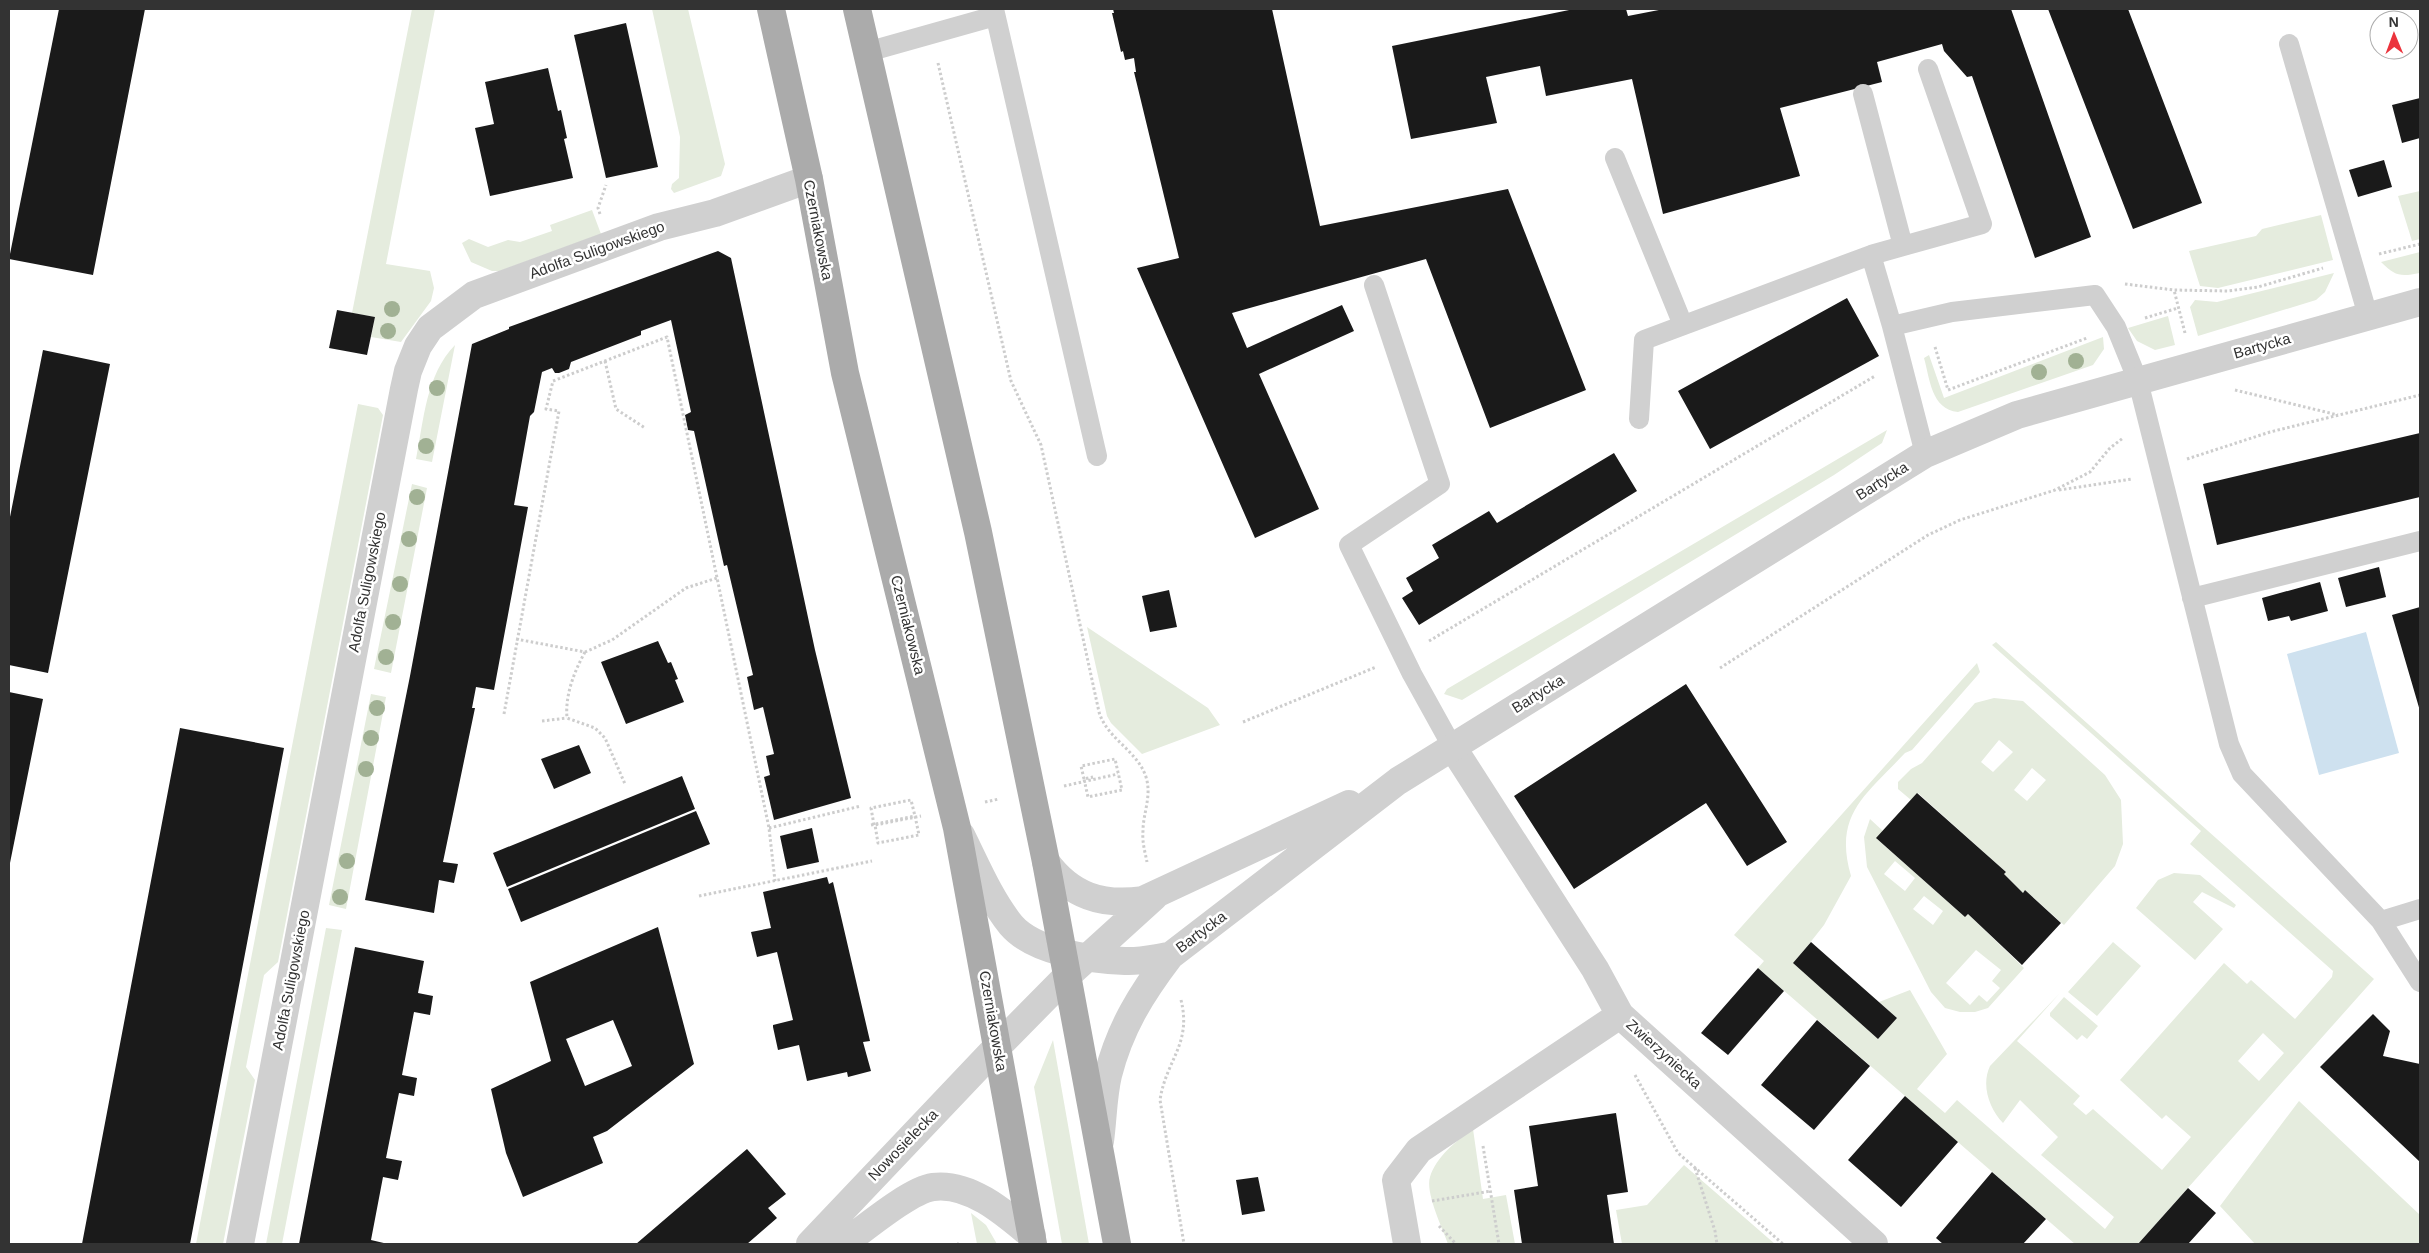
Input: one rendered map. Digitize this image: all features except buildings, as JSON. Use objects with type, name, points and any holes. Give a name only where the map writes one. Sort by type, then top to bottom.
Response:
[{"type":"main road","name":"Czerniakowska","points":[[771,9],[809,178],[845,373],[957,828],[1033,1240]]},
{"type":"main road","points":[[857,9],[975,522],[1046,862],[1072,962],[1100,1147],[1117,1244]]},
{"type":"street","name":"Adolfa Suligowskiego","points":[[240,1244],[404,389],[408,371],[418,346],[430,328],[474,296],[659,227],[715,213],[809,178]]},
{"type":"street","name":"Bartycka","points":[[997,1047],[1072,962],[1155,896],[1398,781],[1925,454],[2017,415],[2420,302]]},
{"type":"street","name":"Zwierzyniecka","points":[[1453,748],[1595,969],[1620,1015],[1874,1244]]},
{"type":"street","name":"Bartycka","points":[[1100,1147],[1108,1077],[1122,1031],[1143,992],[1170,956],[1398,781]]},
{"type":"street","name":"Bartycka","points":[[957,828],[999,909],[1013,927],[1033,942],[1072,962],[1126,961],[1170,956]]},
{"type":"street","name":"Bartycka","points":[[1046,862],[1057,877],[1074,889],[1092,898],[1127,902],[1155,896]]},
{"type":"street","points":[[1407,1244],[1396,1180],[1419,1150],[1620,1015]]},
{"type":"street","name":"Nowosielecka","points":[[810,1244],[997,1047]]},
{"type":"street","points":[[843,1244],[911,1196],[932,1187],[955,1187],[1000,1208],[1033,1240]]},
{"type":"lane","points":[[867,52],[931,34],[994,12],[1097,456]]},
{"type":"lane","points":[[2289,44],[2368,316]]},
{"type":"lane","points":[[1639,419],[1644,340],[1871,256],[1982,224],[1928,69]]},
{"type":"lane","points":[[1863,94],[1903,246]]},
{"type":"lane","points":[[1615,158],[1683,325]]},
{"type":"lane","points":[[1871,256],[1902,362],[1925,454]]},
{"type":"lane","points":[[1374,285],[1440,484],[1349,545],[1403,656],[1453,748]]},
{"type":"lane","points":[[1892,326],[1952,312],[2096,295],[2116,327],[2138,381],[2229,744],[2242,774],[2381,921],[2420,982]]},
{"type":"lane","points":[[2192,598],[2420,541]]},
{"type":"lane","points":[[2381,921],[2420,908]]},
{"type":"path","points":[[931,34],[1011,381],[1041,445],[1099,712],[1102,722],[1140,763],[1146,776],[1149,797],[1143,831],[1148,863]]},
{"type":"path","points":[[2096,295],[2119,284],[2174,290],[2228,291],[2258,287],[2352,260],[2420,244]]},
{"type":"path","points":[[2174,290],[2187,341]]},
{"type":"path","points":[[1243,722],[1403,656],[1883,371],[1934,346],[1948,390],[2116,327],[2178,308]]},
{"type":"path","points":[[504,714],[516,639],[559,411],[546,409],[554,382],[667,337],[769,828],[775,881]]},
{"type":"path","points":[[605,361],[616,409],[645,428]]},
{"type":"path","points":[[2229,389],[2247,391],[2339,415]]},
{"type":"path","points":[[1720,668],[1928,535],[1960,520],[2055,490],[2138,478],[2270,432],[2420,395]]},
{"type":"path","points":[[2055,490],[2090,472],[2110,448],[2148,420]]},
{"type":"path","points":[[516,639],[585,652],[612,640],[686,588],[717,578]]},
{"type":"path","points":[[567,718],[566,708],[575,670],[585,652]]},
{"type":"path","points":[[542,721],[567,718],[595,728],[604,738],[624,784]]},
{"type":"path","points":[[1115,759],[1122,790],[1088,797],[1084,779],[1081,766],[1115,759]]},
{"type":"path","points":[[1084,779],[1119,773]]},
{"type":"path","points":[[1056,788],[1119,773]]},
{"type":"path","points":[[981,803],[1009,797]]},
{"type":"path","points":[[911,800],[915,816],[919,835],[878,843],[871,808],[911,800]]},
{"type":"path","points":[[769,828],[861,806]]},
{"type":"path","points":[[873,825],[925,815]]},
{"type":"path","points":[[873,825],[915,816]]},
{"type":"path","points":[[699,896],[872,861]]},
{"type":"path","points":[[1180,997],[1185,1024],[1184,1037],[1162,1088],[1160,1100],[1184,1244]]},
{"type":"path","points":[[1634,1073],[1678,1153],[1783,1244]]},
{"type":"path","points":[[1478,1111],[1499,1244]]},
{"type":"path","points":[[1695,1168],[1715,1231],[1717,1244]]},
{"type":"path","points":[[1426,1201],[1491,1191]]},
{"type":"shaded area","points":[[412,9],[435,9],[386,264],[430,271],[434,288],[431,301],[401,342],[371,337],[375,317],[352,313]]},
{"type":"shaded area","points":[[652,9],[688,9],[725,164],[721,176],[674,193],[671,189],[672,184],[679,178],[680,137]]},
{"type":"shaded area","points":[[2420,191],[2420,239],[2412,241],[2398,196]]},
{"type":"shaded area","points":[[592,210],[601,234],[500,271],[492,271],[471,262],[462,243],[469,239],[488,247],[508,240],[520,242],[552,231],[550,225]]},
{"type":"shaded area","points":[[2321,215],[2333,260],[2218,288],[2200,286],[2189,251],[2256,236],[2262,229]]},
{"type":"shaded area","points":[[2420,252],[2420,273],[2403,275],[2394,273],[2381,262]]},
{"type":"shaded area","points":[[2334,273],[2325,292],[2316,300],[2198,336],[2190,307],[2195,300],[2217,302]]},
{"type":"shaded area","points":[[2168,316],[2175,345],[2155,350],[2137,341],[2128,328]]},
{"type":"shaded area","points":[[2103,337],[2104,349],[2093,365],[1958,412],[1949,410],[1937,399],[1930,384],[1924,358],[1929,355],[1944,398]]},
{"type":"shaded area","points":[[455,345],[432,462],[416,459],[424,413],[432,384],[445,357]]},
{"type":"shaded area","points":[[358,404],[378,408],[383,415],[278,962],[264,975],[246,1067],[255,1080],[223,1244],[196,1244]]},
{"type":"shaded area","points":[[1887,430],[1882,443],[1834,475],[1462,700],[1444,694],[1447,689]]},
{"type":"shaded area","points":[[412,484],[427,488],[391,673],[374,669]]},
{"type":"shaded area","points":[[1087,627],[1208,708],[1220,725],[1142,754],[1111,723],[1107,716]]},
{"type":"shaded area","points":[[1996,642],[2374,979],[2138,1244],[2075,1244],[1758,968],[1764,961],[1734,935],[1977,663],[1980,672],[1977,676],[1912,750],[1905,753],[1866,794],[1857,807],[1850,821],[1846,837],[1851,876],[1824,925],[1794,963],[1878,1039],[1897,1018],[1879,1002],[1910,990],[1947,1054],[1917,1089],[1945,1113],[1957,1100],[2105,1229],[2114,1217],[2041,1155],[2058,1137],[2020,1100],[2003,1123],[1990,1103],[1986,1088],[1987,1073],[1990,1066],[2060,993],[2017,1041],[2080,1096],[2073,1104],[2086,1115],[2093,1109],[2162,1170],[2191,1137],[2166,1115],[2162,1119],[2120,1080],[2224,963],[2247,984],[2251,980],[2295,1019],[2332,977],[2333,971],[2190,844],[2201,831],[1992,645]],"holes":[[[2263,1033],[2284,1053],[2259,1081],[2238,1061]]]},
{"type":"shaded area","points":[[371,694],[386,697],[346,909],[329,905]]},
{"type":"shaded area","points":[[1994,698],[2023,701],[2105,775],[2121,800],[2123,844],[2115,866],[2064,925],[2025,890],[2023,893],[2004,874],[2006,872],[1918,793],[1911,800],[1898,789],[1898,782],[1911,769],[1922,763],[1975,703]],"holes":[[[1999,740],[2013,752],[1993,772],[1981,762]],[[2032,768],[2046,780],[2027,801],[2014,790]]]},
{"type":"shaded area","points":[[1870,819],[1883,831],[1877,839],[1965,917],[1968,914],[2024,968],[1988,1008],[1975,1012],[1960,1012],[1945,1008],[1931,992],[1867,867],[1864,837]],"holes":[[[1895,861],[1915,878],[1905,891],[1884,874]],[[1924,896],[1943,911],[1933,925],[1913,909]],[[1976,950],[2001,970],[1992,981],[2000,988],[1987,1002],[1979,995],[1970,1005],[1946,983]]]},
{"type":"shaded area","points":[[2174,873],[2200,875],[2236,905],[2234,908],[2202,892],[2193,902],[2223,929],[2195,960],[2136,908],[2158,880]]},
{"type":"shaded area","points":[[326,928],[342,930],[282,1244],[266,1244]]},
{"type":"shaded area","points":[[2113,942],[2141,966],[2097,1016],[2068,992]]},
{"type":"shaded area","points":[[2064,997],[2098,1026],[2087,1039],[2082,1035],[2077,1040],[2050,1016],[2050,1013]]},
{"type":"shaded area","points":[[1053,1040],[1089,1244],[1062,1244],[1034,1087]]},
{"type":"shaded area","points":[[2299,1101],[2420,1215],[2420,1244],[2255,1244],[2220,1206]]},
{"type":"shaded area","points":[[1473,1129],[1483,1199],[1506,1195],[1515,1244],[1448,1244],[1435,1211],[1429,1184],[1433,1170],[1447,1150]]},
{"type":"shaded area","points":[[1684,1165],[1775,1244],[1622,1244],[1616,1210],[1647,1205]]},
{"type":"shaded area","points":[[971,1213],[986,1225],[997,1244],[977,1244]]},
{"type":"water","points":[[2366,632],[2399,753],[2319,775],[2287,654]]}]
